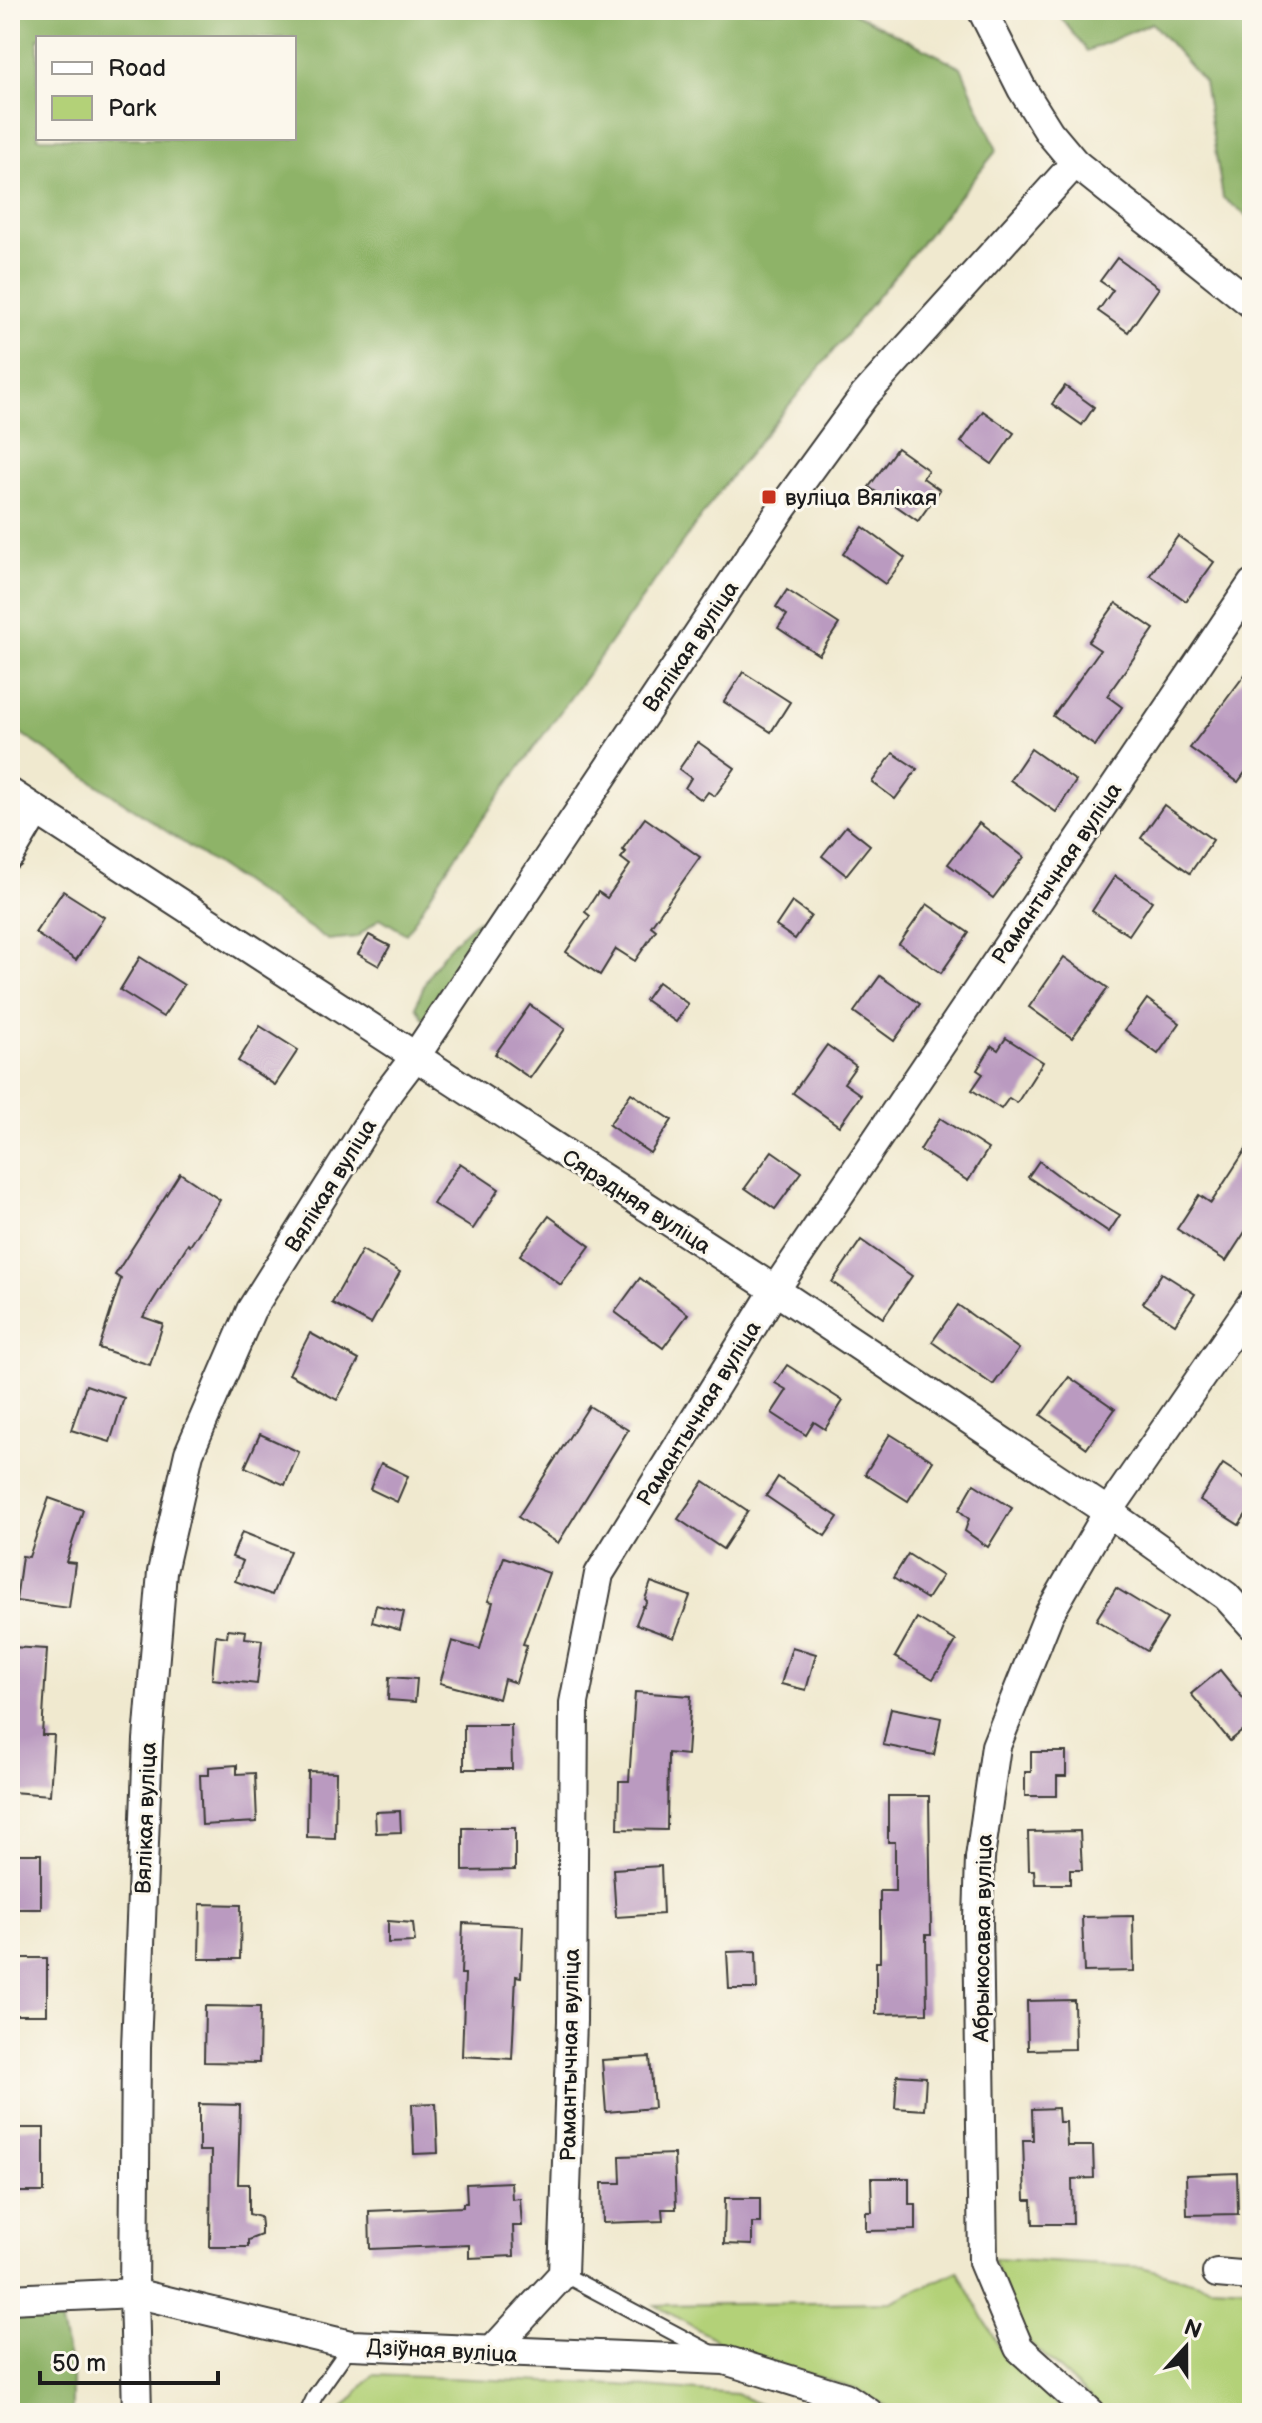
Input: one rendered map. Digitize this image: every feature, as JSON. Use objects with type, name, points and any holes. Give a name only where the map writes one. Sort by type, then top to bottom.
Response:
[{"type":"street","points":[[982,10],[1022,89],[1049,132],[1075,163],[1252,304]]},
{"type":"street","name":"Вялікая вуліца","points":[[137,2413],[134,2293],[136,2048],[148,1740],[162,1572],[189,1453],[251,1310],[389,1091],[415,1057],[783,507],[864,396],[1075,163]]},
{"type":"street","name":"Рамантычная вуліца","points":[[563,2274],[572,2021],[574,1703],[599,1574],[775,1290],[1252,584]]},
{"type":"street","name":"Сярэдняя вуліца","points":[[10,793],[775,1290],[1108,1512],[1226,1596],[1252,1625]]},
{"type":"street","points":[[10,855],[36,811]]},
{"type":"street","name":"Абрыкосавая вуліца","points":[[1091,2413],[1019,2348],[983,2262],[978,1919],[980,1858],[996,1746],[1049,1614],[1108,1512],[1252,1303]]},
{"type":"street","points":[[1217,2273],[1252,2276]]},
{"type":"street","points":[[491,2352],[563,2274]]},
{"type":"street","name":"Дзіўная вуліца","points":[[10,2299],[134,2293],[351,2345],[725,2360],[845,2397],[869,2413]]},
{"type":"lane","points":[[563,2274],[725,2360]]},
{"type":"lane","points":[[307,2413],[315,2396],[351,2345]]},
{"type":"green space","points":[[10,10],[848,10],[961,67],[997,150],[727,481],[448,867],[406,934],[380,918],[357,937],[328,940],[10,726]]},
{"type":"green space","points":[[1055,10],[1252,10],[1252,220],[1223,198],[1204,82],[1152,23],[1087,51]]},
{"type":"green space","points":[[478,920],[498,928],[426,1022],[416,1007],[426,981],[448,948]]},
{"type":"green space","points":[[993,2259],[1142,2267],[1209,2286],[1252,2288],[1252,2413],[1107,2413],[1024,2337]]},
{"type":"green space","points":[[958,2271],[1005,2358],[1067,2413],[899,2413],[857,2390],[731,2348],[655,2305],[891,2302]]},
{"type":"green space","points":[[58,2310],[72,2374],[72,2413],[10,2413],[10,2313]]},
{"type":"green space","points":[[373,2375],[619,2385],[736,2394],[779,2413],[339,2413]]},
{"type":"building","points":[[1117,258],[1159,288],[1128,332],[1098,311],[1113,290],[1100,281]]},
{"type":"building","points":[[1065,386],[1094,407],[1082,425],[1052,404]]},
{"type":"building","points":[[983,411],[1014,433],[992,464],[961,442]]},
{"type":"building","points":[[897,448],[928,470],[923,478],[940,490],[918,521],[869,487]]},
{"type":"building","points":[[863,527],[905,558],[885,584],[843,554]]},
{"type":"building","points":[[1178,536],[1214,562],[1186,601],[1150,575]]},
{"type":"building","points":[[787,590],[839,624],[819,655],[778,628],[787,615],[776,607]]},
{"type":"building","points":[[1116,603],[1154,629],[1107,696],[1122,707],[1095,746],[1053,716],[1100,650],[1088,642]]},
{"type":"building","points":[[1252,665],[1252,763],[1238,782],[1190,748]]},
{"type":"building","points":[[743,672],[790,702],[771,732],[724,702]]},
{"type":"building","points":[[698,742],[735,768],[715,796],[708,792],[702,800],[685,788],[691,778],[679,769]]},
{"type":"building","points":[[1031,749],[1076,781],[1056,812],[1010,780]]},
{"type":"building","points":[[893,753],[917,769],[895,799],[872,782]]},
{"type":"building","points":[[1164,805],[1213,840],[1190,873],[1141,838]]},
{"type":"building","points":[[645,818],[700,857],[651,926],[656,930],[635,961],[616,949],[600,975],[566,952],[590,916],[585,912],[598,892],[607,898],[630,865],[621,858],[626,852],[622,850]]},
{"type":"building","points":[[979,823],[1024,857],[993,898],[948,864]]},
{"type":"building","points":[[846,826],[870,845],[846,875],[822,856]]},
{"type":"building","points":[[1115,876],[1152,901],[1129,935],[1092,911]]},
{"type":"building","points":[[63,891],[104,917],[76,960],[35,933]]},
{"type":"building","points":[[792,902],[811,916],[795,939],[776,926]]},
{"type":"building","points":[[927,904],[969,933],[941,973],[899,944]]},
{"type":"building","points":[[369,935],[390,946],[379,966],[358,954]]},
{"type":"building","points":[[140,957],[184,985],[163,1017],[120,990]]},
{"type":"building","points":[[1064,957],[1108,988],[1072,1038],[1029,1007]]},
{"type":"building","points":[[880,976],[920,1004],[894,1041],[854,1012]]},
{"type":"building","points":[[658,982],[688,1004],[676,1022],[645,1000]]},
{"type":"building","points":[[1147,999],[1180,1023],[1158,1054],[1125,1030]]},
{"type":"building","points":[[530,1005],[565,1029],[530,1078],[495,1054]]},
{"type":"building","points":[[260,1026],[298,1050],[275,1085],[238,1061]]},
{"type":"building","points":[[1006,1038],[1043,1062],[1017,1103],[1009,1098],[1001,1109],[972,1090],[983,1074],[977,1070],[992,1046],[998,1050]]},
{"type":"building","points":[[827,1045],[856,1066],[844,1083],[861,1095],[839,1126],[793,1093]]},
{"type":"building","points":[[631,1093],[672,1120],[650,1153],[609,1125]]},
{"type":"building","points":[[940,1118],[988,1149],[968,1181],[920,1150]]},
{"type":"building","points":[[1252,1140],[1252,1221],[1226,1261],[1177,1229],[1199,1195],[1211,1203]]},
{"type":"building","points":[[772,1151],[802,1172],[775,1209],[745,1188]]},
{"type":"building","points":[[1039,1161],[1075,1188],[1120,1215],[1109,1232],[1028,1177]]},
{"type":"building","points":[[460,1163],[499,1189],[473,1229],[433,1204]]},
{"type":"building","points":[[180,1173],[220,1200],[190,1246],[188,1244],[143,1317],[163,1324],[150,1365],[99,1348],[121,1279],[115,1275]]},
{"type":"building","points":[[549,1216],[590,1246],[561,1285],[520,1255]]},
{"type":"building","points":[[861,1240],[912,1276],[883,1318],[832,1282]]},
{"type":"building","points":[[362,1250],[400,1272],[371,1324],[332,1303]]},
{"type":"building","points":[[1162,1273],[1195,1294],[1175,1324],[1143,1303]]},
{"type":"building","points":[[640,1278],[688,1314],[663,1348],[615,1312]]},
{"type":"building","points":[[958,1305],[1019,1349],[993,1385],[932,1342]]},
{"type":"building","points":[[310,1333],[359,1360],[337,1400],[289,1374]]},
{"type":"building","points":[[787,1365],[843,1401],[825,1429],[814,1422],[806,1435],[772,1413],[787,1390],[775,1383]]},
{"type":"building","points":[[1069,1377],[1115,1409],[1087,1448],[1041,1415]]},
{"type":"building","points":[[86,1385],[124,1398],[110,1442],[71,1430]]},
{"type":"building","points":[[589,1406],[628,1430],[558,1543],[518,1517]]},
{"type":"building","points":[[260,1434],[299,1452],[285,1485],[245,1467]]},
{"type":"building","points":[[890,1434],[933,1461],[908,1501],[865,1474]]},
{"type":"building","points":[[381,1463],[408,1476],[397,1502],[370,1489]]},
{"type":"building","points":[[1223,1464],[1252,1483],[1252,1505],[1239,1525],[1200,1500]]},
{"type":"building","points":[[778,1477],[838,1517],[825,1536],[766,1496]]},
{"type":"building","points":[[704,1481],[748,1511],[723,1549],[678,1519]]},
{"type":"building","points":[[974,1484],[1012,1508],[988,1547],[965,1531],[969,1519],[959,1510]]},
{"type":"building","points":[[49,1498],[83,1510],[66,1562],[75,1563],[69,1608],[16,1601],[22,1556],[29,1557]]},
{"type":"building","points":[[242,1532],[290,1551],[272,1595],[235,1581],[243,1561],[232,1557]]},
{"type":"building","points":[[908,1554],[942,1576],[927,1599],[893,1578]]},
{"type":"building","points":[[504,1557],[549,1573],[523,1644],[527,1645],[516,1683],[504,1679],[499,1699],[440,1683],[452,1641],[480,1649],[493,1602],[488,1601]]},
{"type":"building","points":[[651,1582],[690,1596],[674,1638],[636,1624],[647,1601]]},
{"type":"building","points":[[1116,1588],[1167,1619],[1147,1651],[1096,1620]]},
{"type":"building","points":[[376,1605],[404,1612],[400,1630],[372,1622]]},
{"type":"building","points":[[917,1618],[956,1641],[933,1679],[895,1657]]},
{"type":"building","points":[[228,1629],[246,1631],[245,1638],[262,1640],[257,1684],[212,1679],[216,1635],[227,1637]]},
{"type":"building","points":[[10,1647],[47,1649],[42,1735],[54,1735],[50,1795],[12,1792],[10,1747],[14,1747],[16,1704],[10,1704]]},
{"type":"building","points":[[792,1647],[816,1654],[806,1690],[781,1684]]},
{"type":"building","points":[[1220,1670],[1252,1709],[1252,1723],[1230,1741],[1191,1694]]},
{"type":"building","points":[[389,1677],[417,1679],[415,1702],[388,1700]]},
{"type":"building","points":[[635,1692],[691,1696],[687,1755],[668,1753],[667,1830],[618,1829],[619,1781],[629,1781]]},
{"type":"building","points":[[891,1708],[941,1718],[934,1755],[883,1745]]},
{"type":"building","points":[[464,1725],[511,1725],[512,1769],[464,1769]]},
{"type":"building","points":[[1031,1752],[1066,1752],[1066,1776],[1057,1776],[1057,1796],[1025,1796],[1025,1772],[1031,1772]]},
{"type":"building","points":[[237,1765],[237,1774],[255,1773],[257,1822],[202,1825],[200,1775],[209,1775],[209,1767]]},
{"type":"building","points":[[308,1771],[336,1772],[335,1838],[307,1837]]},
{"type":"building","points":[[888,1796],[929,1796],[931,1935],[926,1935],[927,2013],[876,2014],[880,1891],[895,1891],[895,1842],[888,1842]]},
{"type":"building","points":[[400,1811],[401,1832],[376,1833],[375,1812]]},
{"type":"building","points":[[463,1828],[515,1828],[515,1870],[463,1871]]},
{"type":"building","points":[[1080,1831],[1082,1870],[1070,1870],[1070,1884],[1035,1884],[1034,1870],[1029,1870],[1028,1832]]},
{"type":"building","points":[[10,1854],[41,1854],[41,1909],[10,1909]]},
{"type":"building","points":[[661,1866],[663,1914],[616,1917],[613,1869]]},
{"type":"building","points":[[200,1904],[241,1905],[240,1959],[199,1959]]},
{"type":"building","points":[[1133,1916],[1134,1971],[1084,1972],[1082,1917]]},
{"type":"building","points":[[388,1921],[413,1923],[415,1942],[388,1943]]},
{"type":"building","points":[[463,1923],[523,1926],[521,1977],[516,1976],[512,2059],[462,2056]]},
{"type":"building","points":[[756,1951],[757,1989],[729,1989],[727,1952]]},
{"type":"building","points":[[10,1958],[47,1958],[47,2015],[10,2015]]},
{"type":"building","points":[[1074,2000],[1075,2049],[1028,2050],[1027,2001]]},
{"type":"building","points":[[205,2006],[260,2007],[259,2063],[204,2062]]},
{"type":"building","points":[[650,2057],[654,2108],[606,2112],[602,2060]]},
{"type":"building","points":[[897,2075],[926,2077],[924,2110],[895,2108]]},
{"type":"building","points":[[436,2103],[438,2153],[414,2154],[412,2104]]},
{"type":"building","points":[[199,2104],[240,2105],[238,2184],[249,2184],[249,2214],[260,2217],[261,2225],[261,2235],[248,2240],[248,2247],[210,2247],[211,2151],[199,2151]]},
{"type":"building","points":[[1058,2108],[1059,2122],[1066,2122],[1067,2146],[1093,2146],[1094,2178],[1072,2179],[1073,2224],[1033,2224],[1032,2200],[1025,2200],[1023,2140],[1033,2140],[1032,2109]]},
{"type":"building","points":[[10,2128],[44,2128],[44,2192],[10,2192]]},
{"type":"building","points":[[674,2154],[676,2209],[662,2209],[663,2221],[603,2223],[602,2183],[621,2183],[620,2156]]},
{"type":"building","points":[[1237,2173],[1238,2214],[1187,2215],[1186,2175]]},
{"type":"building","points":[[871,2178],[909,2178],[909,2204],[916,2204],[916,2230],[866,2231],[866,2212],[872,2212]]},
{"type":"building","points":[[511,2182],[512,2199],[520,2198],[522,2226],[513,2226],[514,2256],[469,2258],[469,2245],[370,2249],[369,2211],[463,2207],[463,2203],[467,2203],[466,2184]]},
{"type":"building","points":[[725,2198],[760,2198],[760,2223],[752,2223],[752,2245],[724,2244]]},
{"type":"place","name":"вуліца Вялікая","points":[[769,497]]}]
